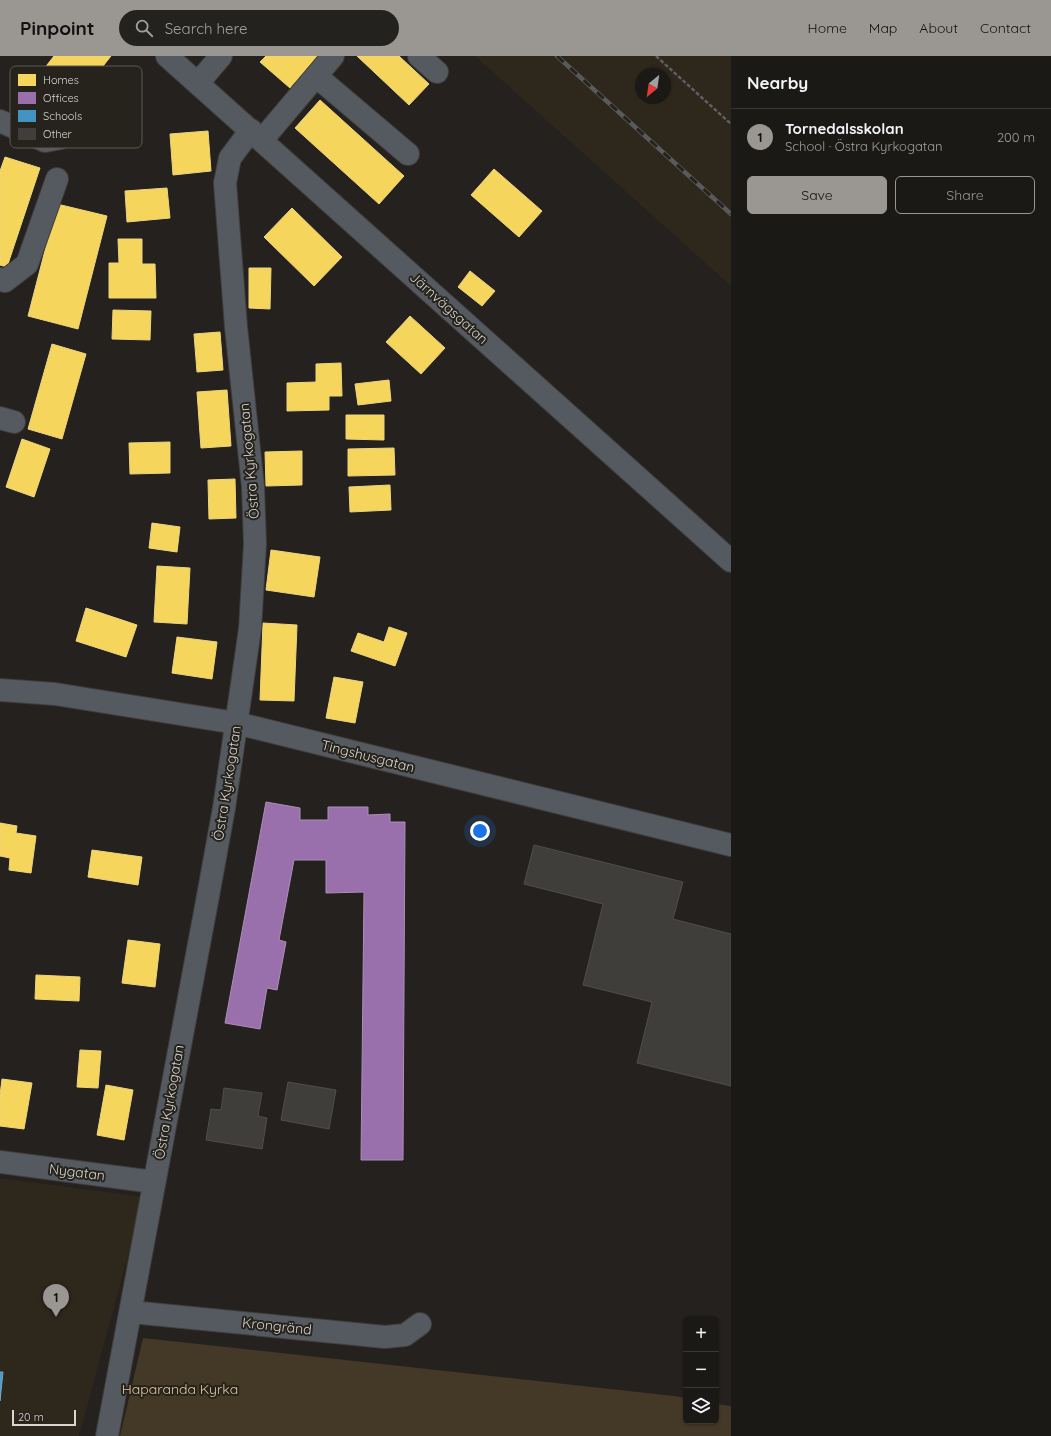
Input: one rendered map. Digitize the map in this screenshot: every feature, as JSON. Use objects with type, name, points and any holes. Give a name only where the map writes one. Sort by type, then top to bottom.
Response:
[{"type":"street","name":"Järnvägsgatan","points":[[167,56],[731,561]]},
{"type":"street","points":[[198,83],[221,56]]},
{"type":"street","name":"Östra Kyrkogatan","points":[[107,1436],[208,896],[250,629],[255,544],[253,487],[237,335],[225,183],[230,158],[256,135],[316,76],[332,56]]},
{"type":"street","points":[[419,56],[437,72]]},
{"type":"street","points":[[316,76],[408,154]]},
{"type":"street","points":[[0,121],[10,125]]},
{"type":"street","points":[[0,280],[5,281],[27,264],[57,179]]},
{"type":"street","name":"Tingshusgatan","points":[[0,690],[55,694],[236,724],[731,846]]},
{"type":"street","name":"Nygatan","points":[[0,1162],[154,1182]]},
{"type":"street","name":"Krongränd","points":[[131,1312],[385,1337],[405,1335],[420,1324]]},
{"type":"path","points":[[656,56],[731,124]]},
{"type":"shaded area","points":[[475,56],[731,56],[731,286]]},
{"type":"shaded area","points":[[0,1178],[144,1197],[79,1436],[0,1436]]},
{"type":"green space","name":"Haparanda Kyrka","points":[[143,1338],[674,1396],[683,1398],[683,1424],[719,1424],[719,1404],[731,1406],[731,1436],[120,1436]]},
{"type":"building: Homes","points":[[54,56],[111,56],[103,66],[46,66]]},
{"type":"building: Homes","points":[[266,56],[318,56],[290,88],[260,62]]},
{"type":"building: Homes","points":[[357,56],[399,56],[429,84],[409,105]]},
{"type":"building: Homes","points":[[320,100],[404,176],[379,204],[295,128]]},
{"type":"building: Homes","points":[[208,131],[211,171],[173,175],[170,134]]},
{"type":"building: Homes","points":[[5,157],[40,168],[7,267],[0,265],[0,171]]},
{"type":"building: Homes","points":[[494,169],[542,211],[519,237],[471,195]]},
{"type":"building: Homes","points":[[167,188],[170,218],[127,222],[125,191]]},
{"type":"building: Homes","points":[[57,204],[107,216],[78,329],[28,316]]},
{"type":"building: Homes","points":[[292,208],[342,257],[314,286],[264,237]]},
{"type":"building: Homes","points":[[118,239],[142,239],[142,264],[155,264],[156,298],[109,298],[109,263],[119,263]]},
{"type":"building: Homes","points":[[249,268],[271,268],[270,309],[249,308]]},
{"type":"building: Homes","points":[[470,271],[495,291],[482,306],[458,287]]},
{"type":"building: Homes","points":[[113,310],[151,311],[150,340],[112,339]]},
{"type":"building: Homes","points":[[410,316],[445,348],[421,374],[386,342]]},
{"type":"building: Homes","points":[[220,332],[223,370],[197,372],[194,334]]},
{"type":"building: Homes","points":[[52,344],[86,354],[62,439],[28,429]]},
{"type":"building: Homes","points":[[341,363],[342,396],[329,396],[329,410],[287,411],[287,383],[316,382],[316,364]]},
{"type":"building: Homes","points":[[389,380],[391,401],[358,405],[355,384]]},
{"type":"building: Homes","points":[[227,390],[231,446],[201,448],[197,392]]},
{"type":"building: Homes","points":[[346,415],[384,415],[384,440],[346,439]]},
{"type":"building: Homes","points":[[22,439],[50,449],[34,497],[6,487]]},
{"type":"building: Homes","points":[[170,442],[170,473],[130,474],[129,443]]},
{"type":"building: Homes","points":[[394,448],[395,475],[348,476],[348,449]]},
{"type":"building: Homes","points":[[302,451],[302,485],[266,486],[265,452]]},
{"type":"building: Homes","points":[[235,479],[236,518],[209,519],[208,480]]},
{"type":"building: Homes","points":[[390,485],[391,510],[350,512],[349,487]]},
{"type":"building: Homes","points":[[152,523],[180,527],[177,552],[149,548]]},
{"type":"building: Homes","points":[[271,550],[320,557],[314,597],[266,590]]},
{"type":"building: Homes","points":[[157,566],[190,568],[187,624],[154,622]]},
{"type":"building: Homes","points":[[86,608],[137,625],[126,657],[76,641]]},
{"type":"building: Homes","points":[[263,623],[297,625],[294,701],[260,700]]},
{"type":"building: Homes","points":[[389,627],[407,633],[395,666],[351,651],[358,633],[384,642]]},
{"type":"building: Homes","points":[[177,637],[217,642],[212,679],[172,673]]},
{"type":"building: Homes","points":[[334,677],[363,682],[355,723],[326,718]]},
{"type":"building: Homes","points":[[0,823],[17,826],[16,833],[36,836],[31,873],[9,870],[10,858],[0,856]]},
{"type":"building: Homes","points":[[92,850],[142,857],[138,885],[88,877]]},
{"type":"building: Homes","points":[[128,940],[160,944],[155,987],[122,983]]},
{"type":"building: Homes","points":[[36,975],[80,977],[79,1001],[35,999]]},
{"type":"building: Homes","points":[[80,1050],[101,1051],[98,1088],[77,1087]]},
{"type":"building: Homes","points":[[2,1079],[32,1083],[24,1129],[0,1126],[0,1095]]},
{"type":"building: Homes","points":[[106,1085],[133,1090],[124,1140],[97,1135]]},
{"type":"building: Offices","points":[[266,802],[300,808],[300,820],[328,820],[328,807],[368,807],[368,815],[390,814],[390,822],[405,822],[403,1160],[361,1160],[364,892],[326,893],[326,860],[294,860],[279,940],[286,942],[277,990],[267,988],[260,1029],[225,1023]]},
{"type":"building: Schools","points":[[0,1372],[3,1372],[0,1401]]},
{"type":"building: Other","points":[[534,845],[683,882],[673,919],[731,934],[731,1086],[637,1063],[652,1002],[583,985],[603,904],[524,884]]},
{"type":"building: Other","points":[[288,1082],[336,1090],[329,1129],[281,1120]]},
{"type":"building: Other","points":[[224,1088],[262,1093],[258,1116],[267,1118],[262,1149],[206,1140],[211,1109],[221,1110]]},
{"type":"railway","points":[[557,56],[731,214]]},
{"type":"place","name":"Tornedalsskolan","points":[[56,1317]]}]
